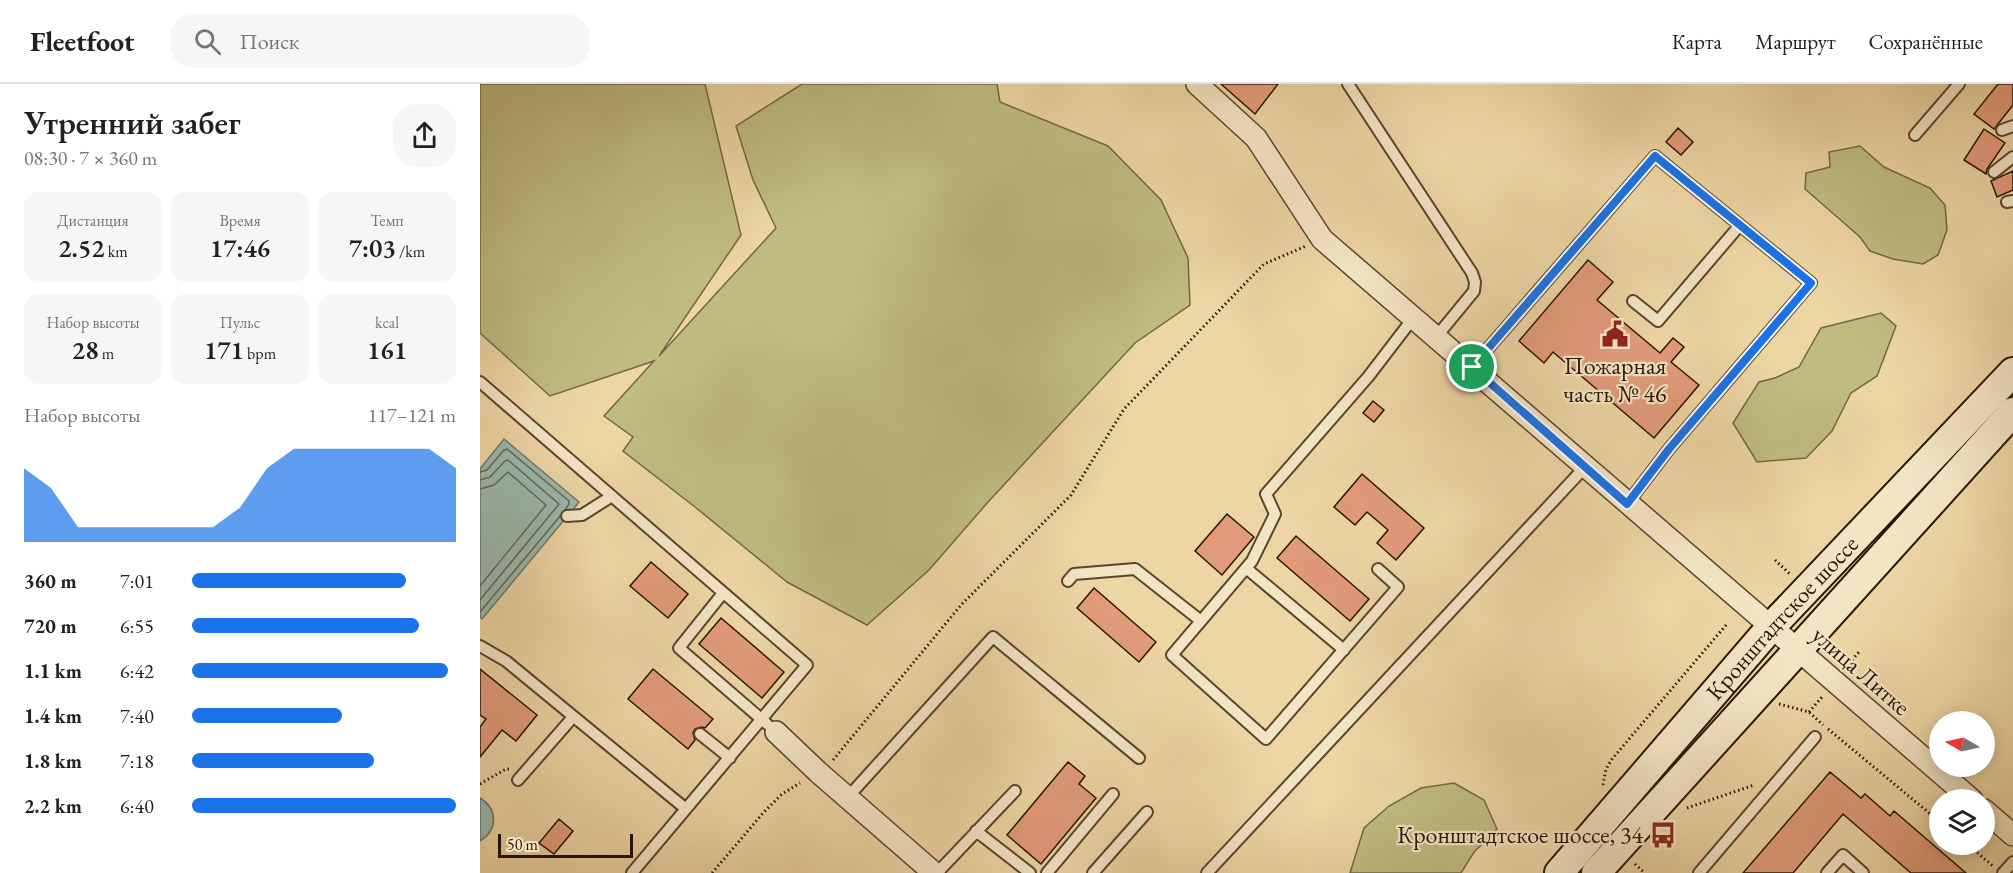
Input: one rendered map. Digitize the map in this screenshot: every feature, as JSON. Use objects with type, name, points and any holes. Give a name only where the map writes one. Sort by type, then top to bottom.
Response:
[{"type":"main road","name":"Кронштадтское шоссе","points":[[1559,873],[1771,627],[2013,372]]},
{"type":"main road","name":"Кронштадтское шоссе","points":[[1596,873],[2013,412]]},
{"type":"street","name":"улица Литке","points":[[1197,84],[1257,138],[1322,239],[1959,789]]},
{"type":"street","points":[[769,726],[818,772],[935,873]]},
{"type":"street","points":[[1995,819],[2013,835]]},
{"type":"lane","points":[[1348,84],[1472,273],[1475,282],[1474,291],[1437,336]]},
{"type":"lane","points":[[1915,135],[1959,84]]},
{"type":"lane","points":[[2002,130],[2013,126]]},
{"type":"lane","points":[[1472,367],[1655,156],[1811,283],[1669,449],[1627,504]]},
{"type":"lane","points":[[1994,172],[2013,157]]},
{"type":"lane","points":[[1634,301],[1658,321],[1740,225]]},
{"type":"lane","points":[[1378,568],[1398,587],[1266,739],[1172,655],[1252,561],[1275,514],[1266,494],[1368,377],[1414,317]]},
{"type":"lane","points":[[480,382],[807,665],[769,726],[730,758],[633,873]]},
{"type":"lane","points":[[1207,873],[1585,467]]},
{"type":"lane","points":[[567,516],[582,515],[612,496]]},
{"type":"lane","points":[[1246,568],[1344,650]]},
{"type":"lane","points":[[1068,581],[1074,574],[1135,569],[1201,621]]},
{"type":"lane","points":[[723,593],[679,648],[769,726]]},
{"type":"lane","points":[[848,798],[993,637],[1139,758]]},
{"type":"lane","points":[[480,646],[506,661],[686,810]]},
{"type":"lane","points":[[518,780],[573,717]]},
{"type":"lane","points":[[700,734],[730,758]]},
{"type":"lane","points":[[1700,873],[1815,738]]},
{"type":"lane","points":[[935,873],[1015,791]]},
{"type":"lane","points":[[1047,873],[1113,794]]},
{"type":"lane","points":[[1093,873],[1147,812]]},
{"type":"lane","points":[[976,831],[1030,873]]},
{"type":"lane","points":[[1827,873],[1843,855],[1863,873]]},
{"type":"lane","points":[[2003,873],[2013,862]]},
{"type":"path","points":[[712,873],[782,794],[818,772],[834,758],[961,604],[1071,495],[1124,409],[1264,264],[1322,239]]},
{"type":"path","points":[[1775,560],[1799,582]]},
{"type":"path","points":[[1603,786],[1606,769],[1612,759],[1728,624]]},
{"type":"path","points":[[1846,667],[1859,652]]},
{"type":"path","points":[[1822,696],[1809,712],[1929,813]]},
{"type":"path","points":[[480,784],[506,769],[526,771]]},
{"type":"path","points":[[1682,810],[1768,780],[1774,786]]},
{"type":"path","points":[[1980,855],[1993,866]]},
{"type":"shaded area","points":[[480,84],[705,84],[741,235],[659,356],[776,228],[753,180],[736,126],[802,84],[997,84],[1000,102],[1108,146],[1161,200],[1188,258],[1190,305],[1135,343],[988,502],[929,570],[867,625],[787,582],[623,451],[633,437],[604,416],[654,361],[550,396],[480,333]]},
{"type":"shaded area","points":[[1860,146],[1884,167],[1930,188],[1945,205],[1947,230],[1938,255],[1923,264],[1893,259],[1870,251],[1860,237],[1805,189],[1806,173],[1830,167],[1829,152]]},
{"type":"shaded area","points":[[1881,313],[1896,326],[1877,376],[1851,393],[1832,431],[1806,458],[1757,462],[1733,423],[1759,382],[1775,378],[1799,367],[1821,328]]},
{"type":"shaded area","points":[[1454,783],[1484,800],[1497,829],[1474,852],[1461,873],[1350,873],[1364,828],[1389,806],[1421,788]]},
{"type":"water","points":[[504,439],[579,502],[482,619],[480,617],[480,469]]},
{"type":"water","points":[[480,798],[490,808],[494,820],[490,831],[480,841]]},
{"type":"building","points":[[1221,84],[1278,84],[1255,114]]},
{"type":"building","points":[[1998,84],[2013,84],[2013,105],[1994,129],[1974,114]]},
{"type":"building","points":[[1678,128],[1693,142],[1681,155],[1666,142]]},
{"type":"building","points":[[1984,129],[2005,143],[1986,174],[1964,160]]},
{"type":"building","points":[[2013,171],[2013,190],[1997,197],[1991,181]]},
{"type":"building","points":[[1588,260],[1613,282],[1597,300],[1660,353],[1673,338],[1684,347],[1671,362],[1699,385],[1654,438],[1553,352],[1544,363],[1519,341]]},
{"type":"building","points":[[1373,401],[1384,410],[1374,422],[1363,413]]},
{"type":"building","points":[[1362,474],[1424,528],[1396,560],[1377,543],[1388,530],[1367,512],[1355,525],[1334,507]]},
{"type":"building","points":[[1227,514],[1254,537],[1222,575],[1195,551]]},
{"type":"building","points":[[1296,536],[1369,599],[1350,621],[1277,558]]},
{"type":"building","points":[[651,562],[688,594],[668,618],[630,586]]},
{"type":"building","points":[[1094,588],[1156,642],[1139,662],[1077,608]]},
{"type":"building","points":[[721,618],[784,672],[762,698],[699,644]]},
{"type":"building","points":[[480,669],[537,715],[516,741],[502,730],[480,757],[480,727],[486,719],[480,715]]},
{"type":"building","points":[[653,669],[713,719],[705,728],[695,729],[693,733],[695,740],[688,749],[628,699]]},
{"type":"building","points":[[1068,762],[1085,776],[1079,784],[1096,798],[1041,864],[1007,835]]},
{"type":"building","points":[[1830,772],[1861,798],[1865,794],[1890,816],[1894,811],[1929,841],[1929,855],[1945,855],[1966,873],[1911,873],[1843,814],[1793,873],[1743,873]]},
{"type":"building","points":[[559,819],[573,831],[554,854],[539,843]]},
{"type":"place","name":"Пожарная часть № 46","points":[[1615,334]]},
{"type":"place","name":"Кронштадтское шоссе, 34","points":[[1663,835]]},
{"type":"route","points":[[1655,156],[1811,283],[1669,449],[1627,504],[1472,367],[1655,156]]}]
